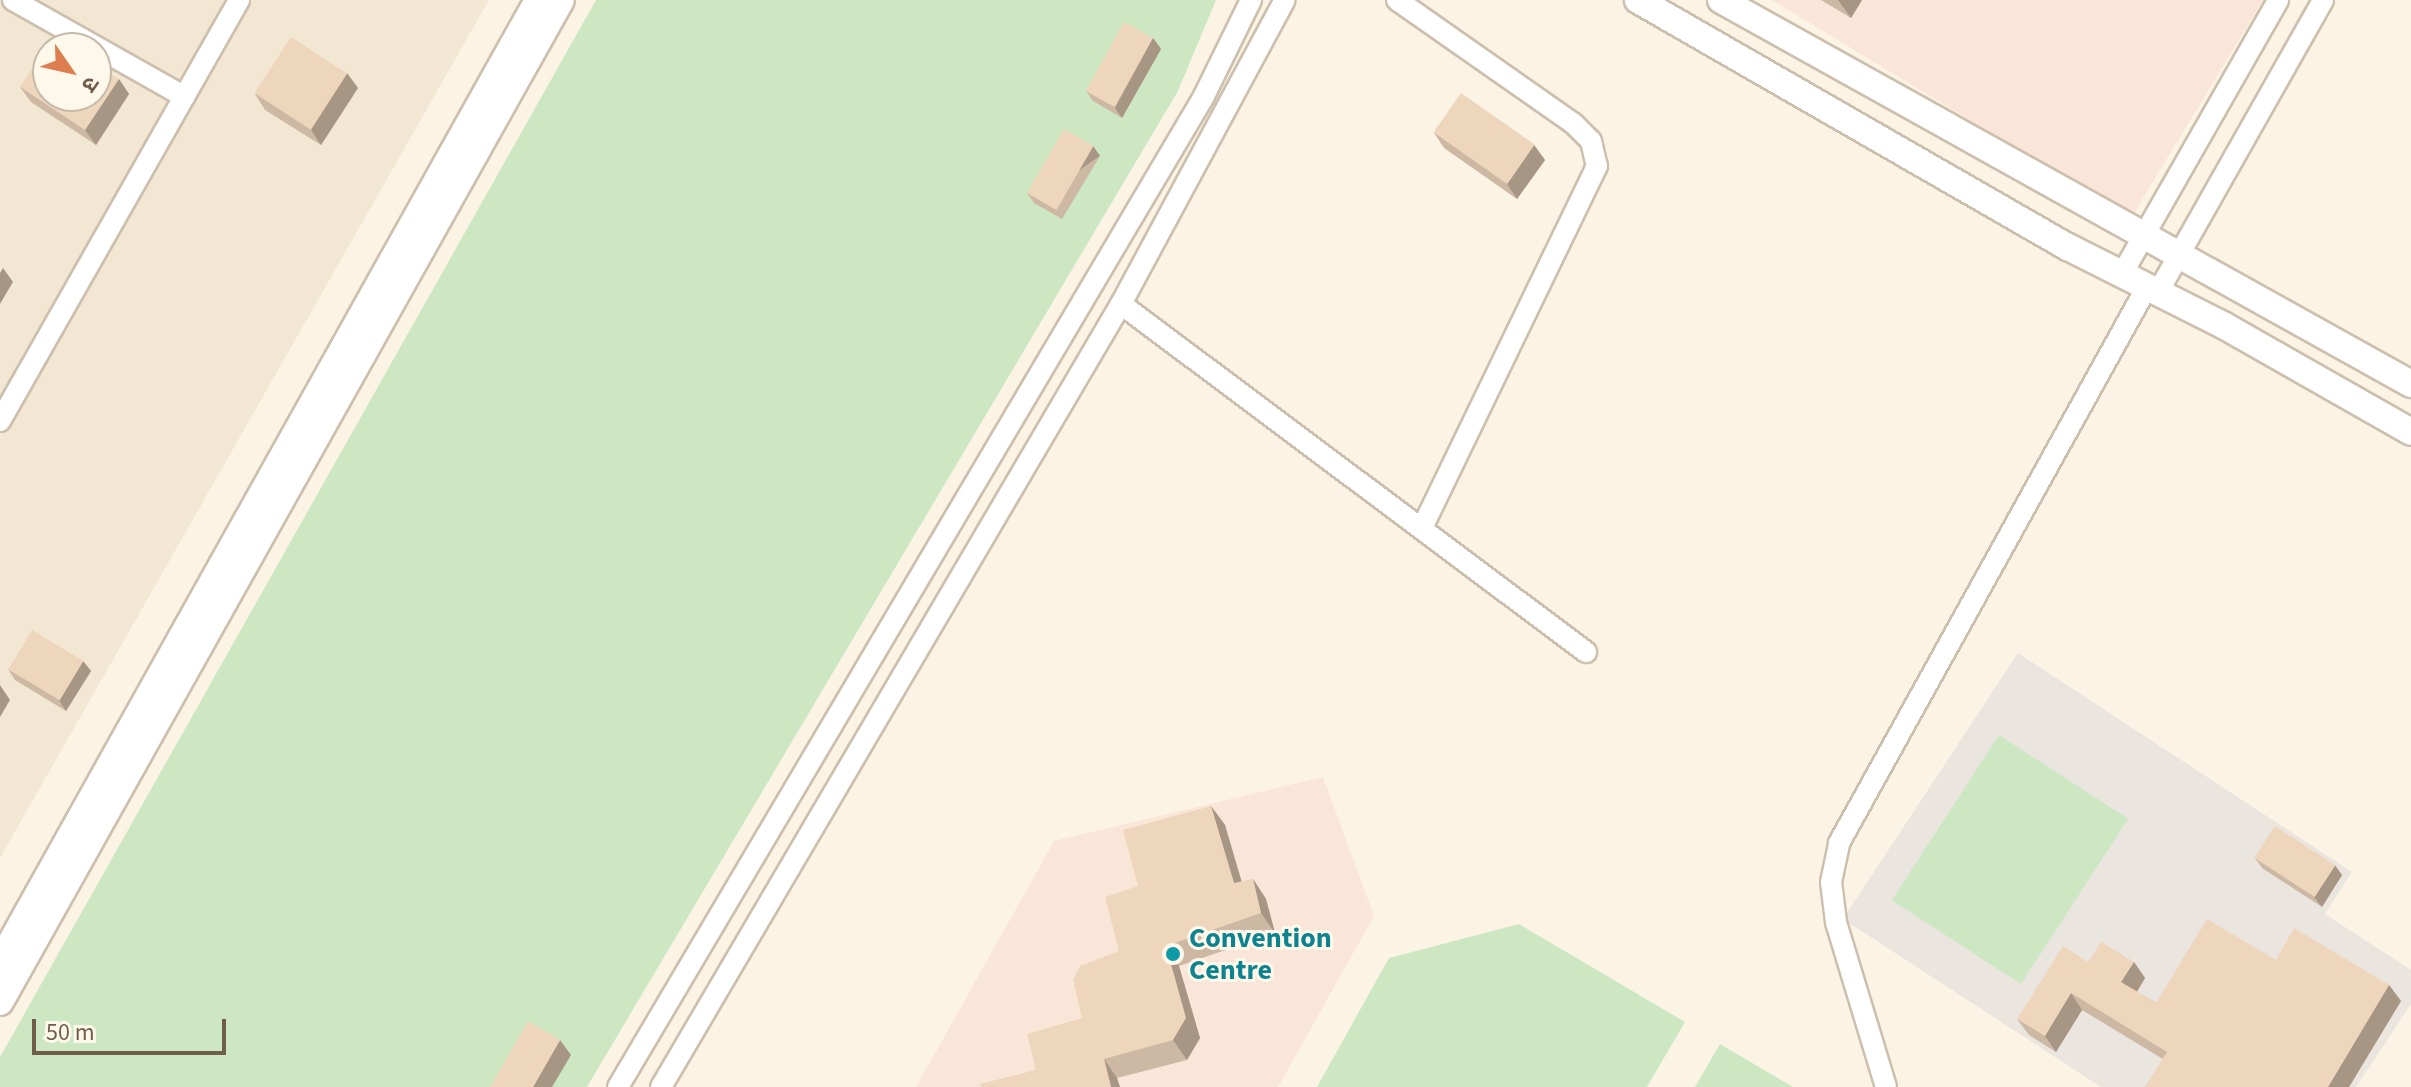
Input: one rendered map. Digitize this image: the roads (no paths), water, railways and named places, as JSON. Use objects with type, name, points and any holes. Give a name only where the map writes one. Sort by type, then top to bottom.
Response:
[{"type":"street","points":[[13,0],[185,97]]},
{"type":"street","points":[[0,421],[239,0]]},
{"type":"street","points":[[0,962],[538,0]]},
{"type":"street","points":[[0,1002],[561,0]]},
{"type":"street","points":[[618,1087],[1204,96],[1251,0]]},
{"type":"street","points":[[661,1087],[1121,304],[1285,0]]},
{"type":"street","points":[[1397,0],[1574,124],[1591,141],[1597,166],[1423,526]]},
{"type":"street","points":[[1638,0],[2122,274],[2411,432]]},
{"type":"street","points":[[1721,0],[2411,384]]},
{"type":"street","points":[[2122,274],[2278,0]]},
{"type":"street","points":[[1886,1087],[1836,922],[1831,882],[1839,843],[2153,290],[2177,256],[2323,0]]},
{"type":"street","points":[[1121,304],[1423,526],[1586,652]]},
{"type":"place","name":"Convention Centre","points":[[1173,954]]}]
